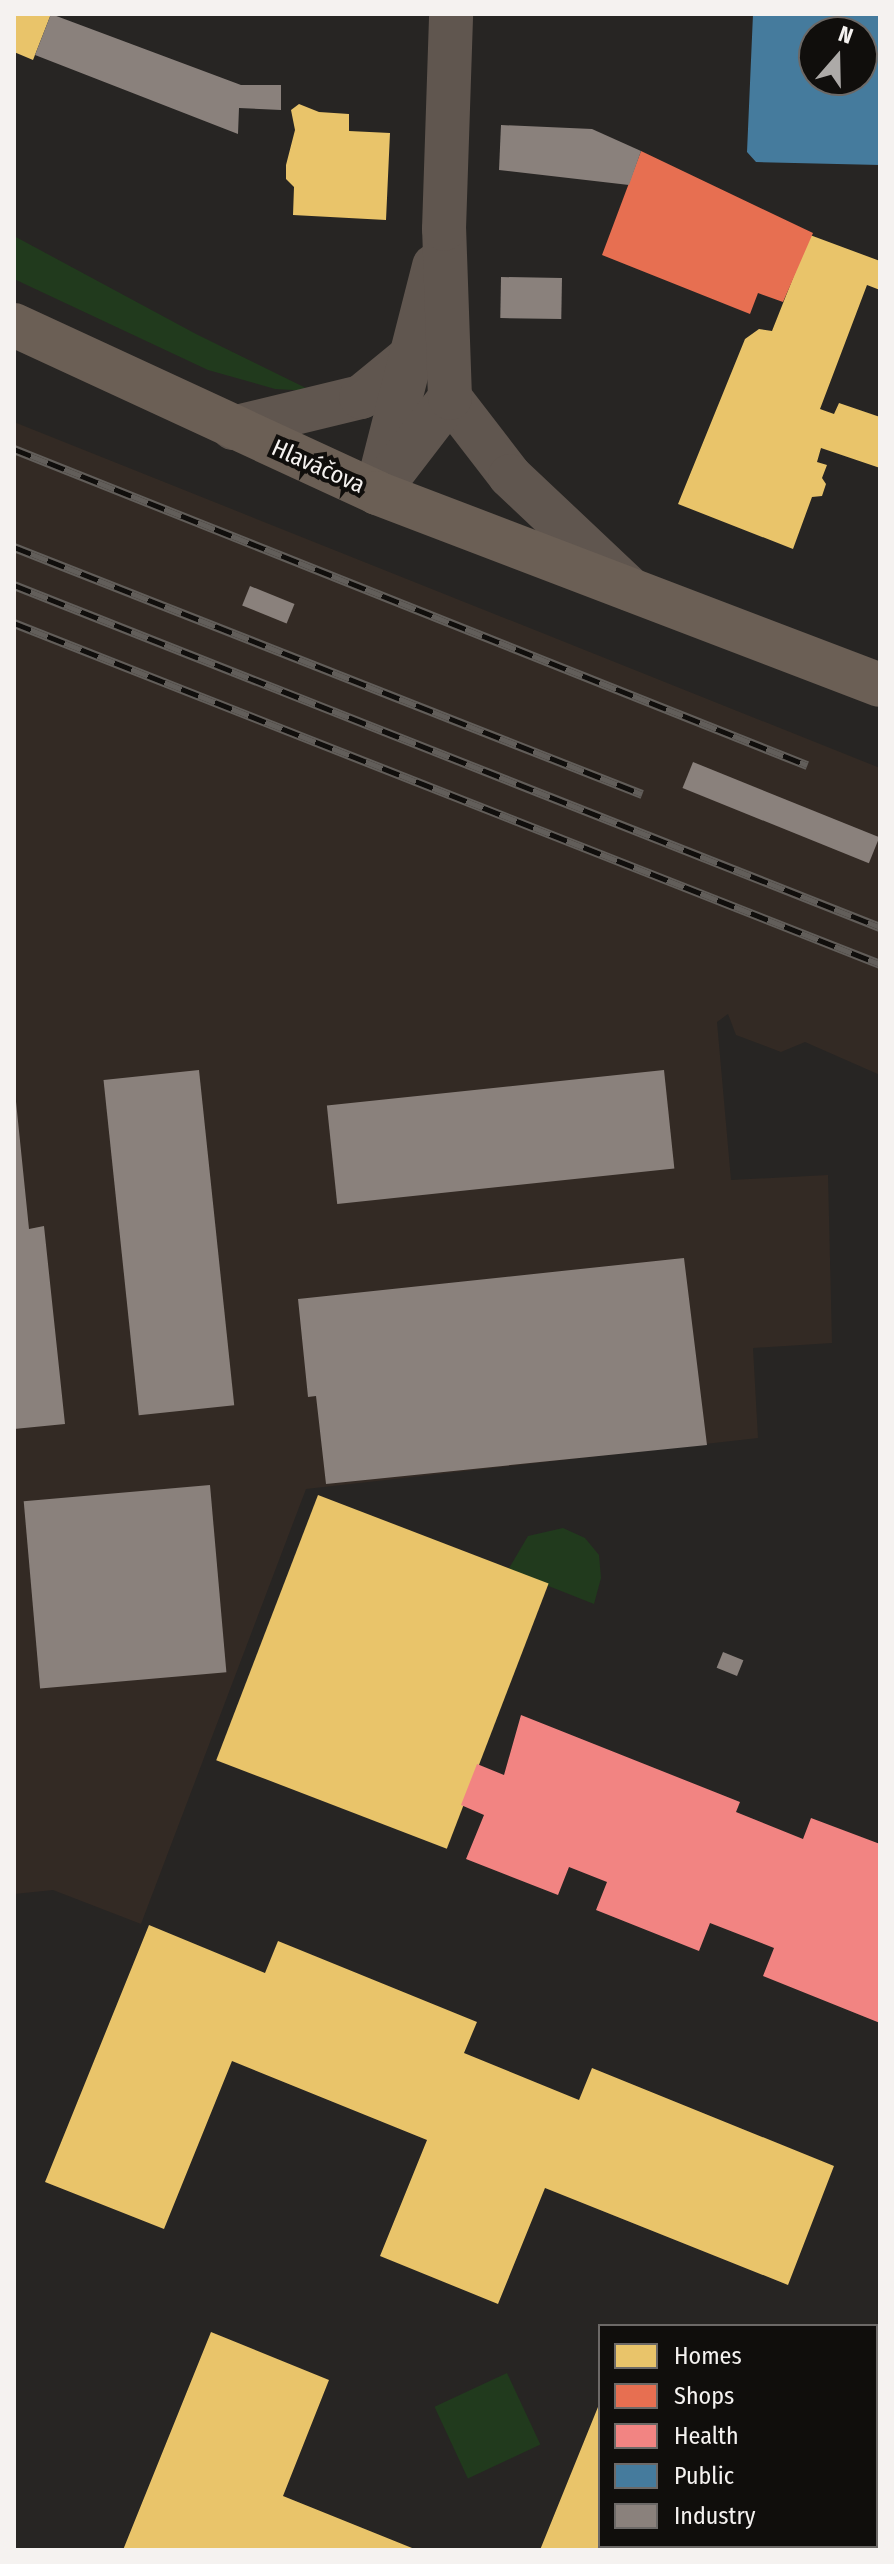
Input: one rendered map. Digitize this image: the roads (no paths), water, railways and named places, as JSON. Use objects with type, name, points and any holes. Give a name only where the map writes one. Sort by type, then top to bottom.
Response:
[{"type":"main road","name":"Hlaváčova","points":[[14,325],[377,493],[880,685]]},
{"type":"street","points":[[377,493],[450,398],[444,229],[451,14]]},
{"type":"street","points":[[377,493],[406,360],[444,229]]},
{"type":"street","points":[[233,428],[361,397],[406,360]]},
{"type":"street","name":"Hlaváčova","points":[[450,398],[510,476],[630,589]]},
{"type":"railway","points":[[14,449],[807,765]]},
{"type":"railway","points":[[14,547],[642,794]]},
{"type":"railway","points":[[14,585],[880,927]]},
{"type":"railway","points":[[14,623],[880,964]]}]
